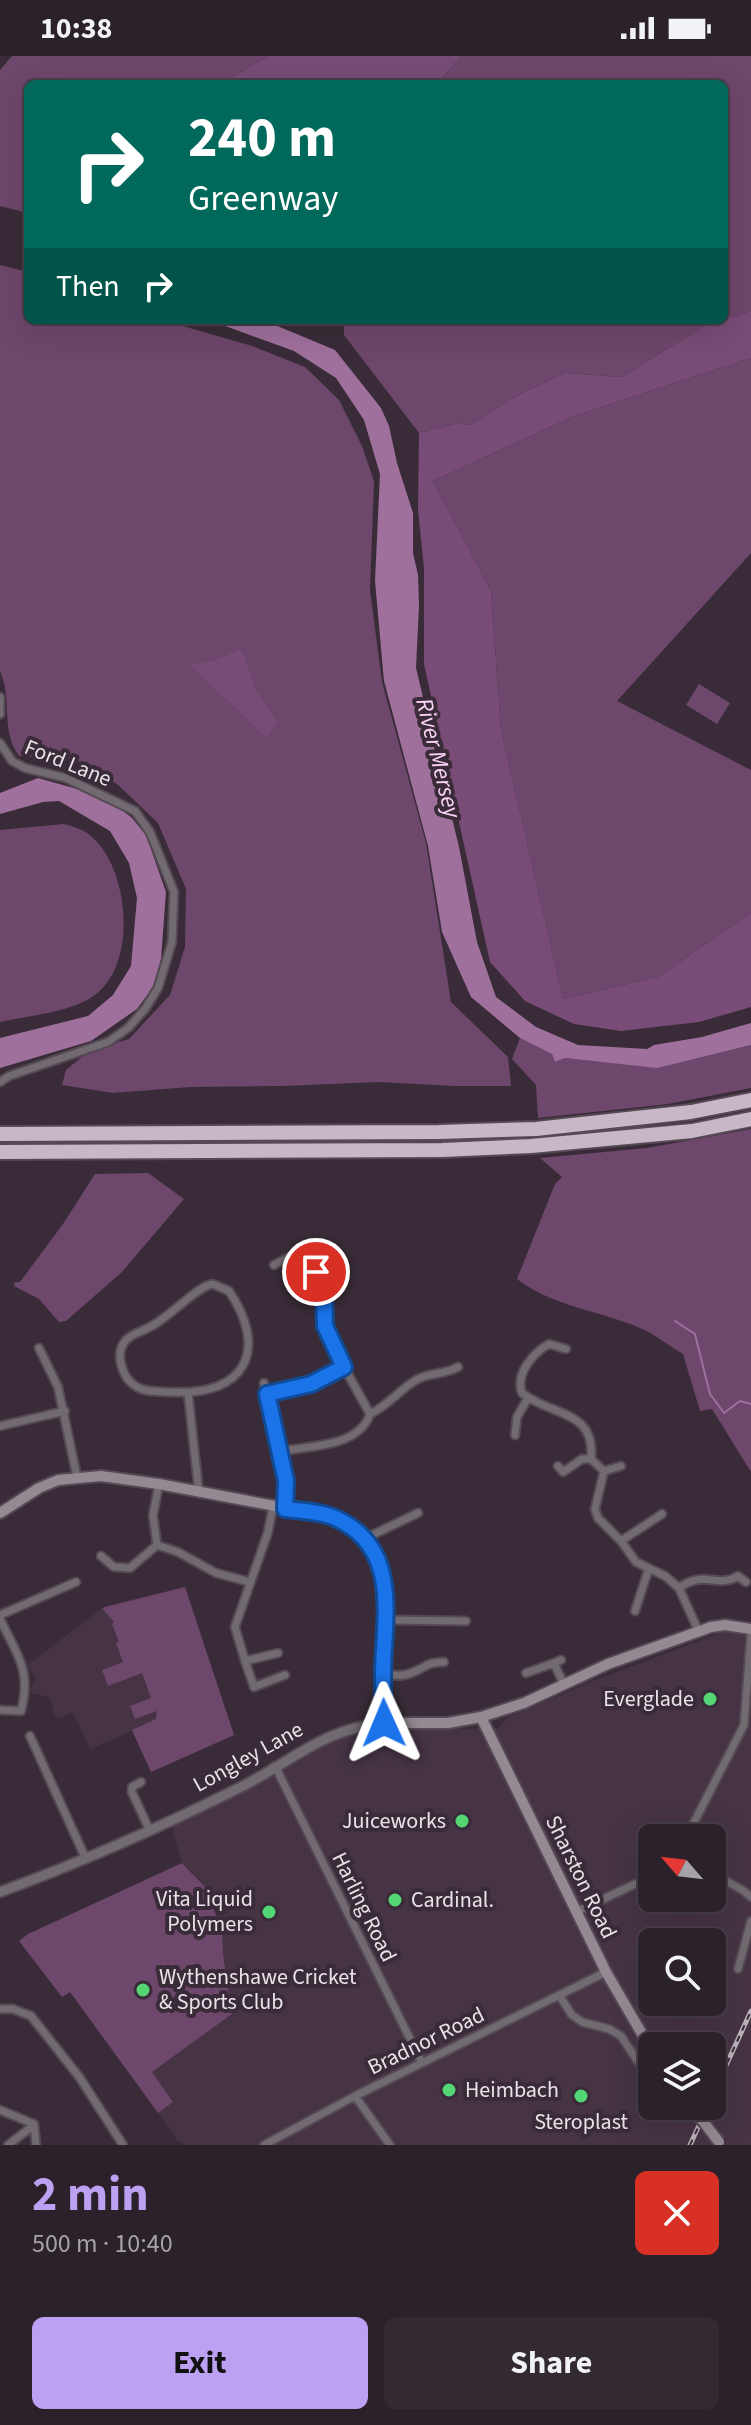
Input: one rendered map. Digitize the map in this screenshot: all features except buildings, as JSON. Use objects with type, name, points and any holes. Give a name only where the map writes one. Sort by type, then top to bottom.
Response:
[{"type":"highway","points":[[0,1134],[536,1129],[691,1112],[751,1100]]},
{"type":"highway","points":[[0,1152],[442,1150],[531,1146],[692,1131],[751,1119]]},
{"type":"main road","points":[[0,1513],[39,1488],[58,1480],[101,1476],[333,1517],[364,1539],[376,1557],[385,1582],[384,1723]]},
{"type":"main road","name":"Longley Lane","points":[[384,1723],[448,1723],[481,1717],[524,1703],[608,1664],[699,1632],[725,1625],[751,1631]]},
{"type":"main road","name":"Sharston Road","points":[[481,1717],[606,1972],[641,2032]]},
{"type":"main road","points":[[701,2120],[720,2144]]},
{"type":"street","points":[[0,697],[0,714]]},
{"type":"street","name":"Ford Lane","points":[[0,743],[12,761],[25,768],[66,778],[135,811],[150,832],[174,892],[172,942],[158,988],[137,1018],[108,1042],[9,1076],[0,1082]]},
{"type":"street","points":[[274,1265],[289,1257],[304,1256],[316,1272],[324,1292],[325,1326],[370,1414]]},
{"type":"street","points":[[206,1285],[219,1286],[233,1297],[249,1338],[249,1353],[243,1368],[230,1380],[188,1393],[145,1391],[136,1387],[126,1377],[121,1365],[121,1349],[128,1338],[160,1322],[206,1285]]},
{"type":"street","points":[[566,1349],[549,1344],[539,1350],[520,1378],[522,1393],[578,1420],[590,1443],[591,1459]]},
{"type":"street","points":[[39,1348],[58,1387],[77,1477]]},
{"type":"street","points":[[267,1394],[311,1384],[344,1367]]},
{"type":"street","points":[[280,1451],[329,1443],[354,1435],[363,1430],[370,1414],[387,1406],[415,1380],[430,1374],[446,1374],[458,1367]]},
{"type":"street","points":[[264,1383],[286,1481],[285,1509]]},
{"type":"street","points":[[188,1393],[199,1493]]},
{"type":"street","points":[[515,1435],[517,1417],[528,1398]]},
{"type":"street","points":[[0,1426],[65,1411]]},
{"type":"street","points":[[558,1466],[563,1472],[582,1459],[591,1459],[604,1471]]},
{"type":"street","points":[[604,1471],[621,1466]]},
{"type":"street","points":[[604,1471],[595,1509],[604,1525],[636,1562],[679,1588],[699,1632]]},
{"type":"street","points":[[157,1545],[153,1515],[159,1484]]},
{"type":"street","points":[[273,1507],[268,1532],[235,1627],[254,1687],[285,1675]]},
{"type":"street","points":[[364,1539],[418,1513]]},
{"type":"street","points":[[621,1541],[662,1514]]},
{"type":"street","points":[[101,1556],[107,1567],[130,1568],[157,1545]]},
{"type":"street","points":[[157,1545],[178,1552],[216,1573],[250,1582]]},
{"type":"street","points":[[635,1611],[649,1568]]},
{"type":"street","points":[[679,1588],[691,1579],[705,1577],[721,1581],[738,1576],[746,1582]]},
{"type":"street","points":[[0,1710],[21,1711],[26,1692],[26,1674],[0,1617],[76,1582]]},
{"type":"street","points":[[387,1620],[466,1621]]},
{"type":"street","points":[[693,1824],[744,1725],[751,1631]]},
{"type":"street","points":[[245,1661],[278,1653]]},
{"type":"street","points":[[383,1674],[412,1673],[425,1659],[444,1662]]},
{"type":"street","points":[[526,1673],[558,1662],[564,1685]]},
{"type":"street","name":"Longley Lane","points":[[0,1892],[245,1785],[334,1733],[384,1723]]},
{"type":"street","points":[[30,1736],[85,1857]]},
{"type":"street","name":"Harling Road","points":[[275,1766],[422,2063]]},
{"type":"street","points":[[141,1782],[132,1787],[132,1792],[149,1829]]},
{"type":"street","points":[[726,1881],[751,1897]]},
{"type":"street","points":[[576,1912],[638,1883]]},
{"type":"street","points":[[738,1969],[751,1921]]},
{"type":"street","name":"Bradnor Road","points":[[264,2145],[355,2096],[606,1972]]},
{"type":"street","points":[[559,1995],[572,2015],[582,2022],[609,2029],[621,2036],[638,2062]]},
{"type":"street","points":[[0,2009],[13,2009],[31,2016],[80,2078],[123,2145]]},
{"type":"street","points":[[355,2096],[390,2145]]},
{"type":"street","points":[[0,2110],[34,2124]]},
{"type":"street","points":[[34,2124],[38,2141]]},
{"type":"street","points":[[8,2145],[34,2124]]},
{"type":"shaded area","points":[[12,56],[268,56],[228,80],[24,80],[24,212],[0,206],[0,70]]},
{"type":"shaded area","points":[[268,56],[461,56],[440,80],[228,80]]},
{"type":"shaded area","points":[[461,56],[751,56],[751,311],[728,319],[728,80],[440,80]]},
{"type":"shaded area","points":[[0,265],[24,271],[24,324],[176,324],[252,346],[305,367],[339,400],[362,446],[374,481],[370,590],[382,682],[426,843],[451,1002],[508,1057],[511,1086],[378,1082],[190,1087],[113,1093],[62,1085],[66,1070],[90,1050],[129,1039],[170,995],[185,947],[186,889],[158,823],[117,784],[76,760],[19,756],[10,736],[6,693],[0,671]]},
{"type":"shaded area","points":[[751,311],[751,358],[574,416],[433,481],[491,591],[501,730],[563,999],[658,977],[751,913],[751,1007],[699,1022],[621,1031],[574,1024],[525,1001],[490,962],[424,664],[424,569],[418,509],[419,433],[458,423],[470,425],[520,394],[565,373],[622,377],[704,326],[728,324],[728,318]]},
{"type":"shaded area","points":[[220,324],[273,324],[335,350],[381,408],[389,426],[413,513],[413,553],[418,575],[419,605],[416,668],[459,847],[477,942],[496,997],[536,1027],[578,1045],[647,1049],[751,1023],[751,1045],[657,1068],[565,1058],[555,1062],[552,1054],[520,1038],[471,997],[442,932],[428,846],[384,681],[375,581],[380,474],[364,420],[336,378],[294,351]]},
{"type":"shaded area","points":[[344,324],[710,324],[622,377],[565,373],[520,394],[470,425],[458,423],[419,433],[344,335]]},
{"type":"shaded area","points":[[751,358],[751,553],[617,701],[751,770],[751,913],[658,977],[563,999],[501,730],[491,591],[433,481],[574,416]]},
{"type":"shaded area","points":[[241,649],[256,691],[277,722],[267,738],[190,665],[214,661]]},
{"type":"shaded area","points":[[699,684],[730,703],[717,724],[686,705]]},
{"type":"shaded area","points":[[38,778],[102,796],[131,817],[146,835],[166,892],[161,959],[153,987],[137,1009],[91,1041],[0,1068],[0,1038],[88,1016],[113,995],[131,966],[137,898],[129,863],[110,831],[59,801],[43,802],[0,814],[0,793]]},
{"type":"shaded area","points":[[64,824],[92,837],[105,852],[114,871],[124,916],[118,961],[109,980],[86,1001],[0,1022],[0,830]]},
{"type":"shaded area","points":[[520,1038],[552,1054],[555,1062],[564,1058],[657,1067],[751,1045],[751,1088],[668,1104],[538,1118],[536,1085],[512,1059]]},
{"type":"shaded area","points":[[751,1129],[751,1472],[712,1409],[700,1411],[683,1354],[646,1331],[546,1296],[517,1279],[555,1184],[562,1177],[540,1158],[647,1148]]},
{"type":"shaded area","points":[[148,1173],[184,1199],[122,1272],[66,1321],[59,1322],[39,1299],[14,1286],[63,1224],[95,1174]]},
{"type":"shaded area","points":[[185,1587],[234,1735],[151,1772],[132,1731],[90,1749],[73,1712],[62,1718],[54,1715],[50,1697],[30,1693],[36,1680],[28,1665],[105,1606]]},
{"type":"shaded area","points":[[185,1587],[234,1735],[151,1772],[132,1730],[156,1719],[157,1711],[135,1719],[130,1706],[151,1698],[142,1673],[108,1686],[102,1670],[123,1662],[116,1643],[119,1642],[112,1624],[114,1622],[102,1608]]},
{"type":"shaded area","points":[[728,1630],[751,1636],[751,2145],[187,2145],[178,2141],[158,2113],[173,2102],[152,2072],[232,2014],[222,1929],[212,1900],[182,1863],[171,1824],[331,1739],[375,1731],[498,1728],[508,1717]]},
{"type":"shaded area","name":"Wythenshawe Cricket & Sports Club","points":[[182,1863],[204,1886],[222,1929],[232,2014],[152,2072],[173,2102],[158,2113],[70,1992],[62,1997],[19,1941],[28,1934]]},
{"type":"waterway","points":[[675,1321],[695,1334],[710,1394],[724,1413],[740,1401],[751,1404]]},
{"type":"railway","points":[[726,2065],[751,2011]]},
{"type":"railway","points":[[690,2145],[702,2120]]},
{"type":"place","name":"Everglade","points":[[710,1699]]},
{"type":"place","name":"Juiceworks","points":[[462,1821]]},
{"type":"place","name":"Cardinal.","points":[[395,1900]]},
{"type":"place","name":"Vita Liquid Polymers","points":[[269,1912]]},
{"type":"place","name":"Wythenshawe Cricket & Sports Club","points":[[143,1990]]},
{"type":"place","name":"Heimbach","points":[[449,2090]]},
{"type":"place","name":"Steroplast","points":[[581,2096]]},
{"type":"route","points":[[316,1272],[324,1292],[328,1338],[344,1367],[311,1384],[267,1394],[286,1481],[285,1509],[321,1513],[355,1530],[376,1557],[385,1582],[384,1723]]},
{"type":"water label","name":"River Mersey","points":[[438,758]]}]
